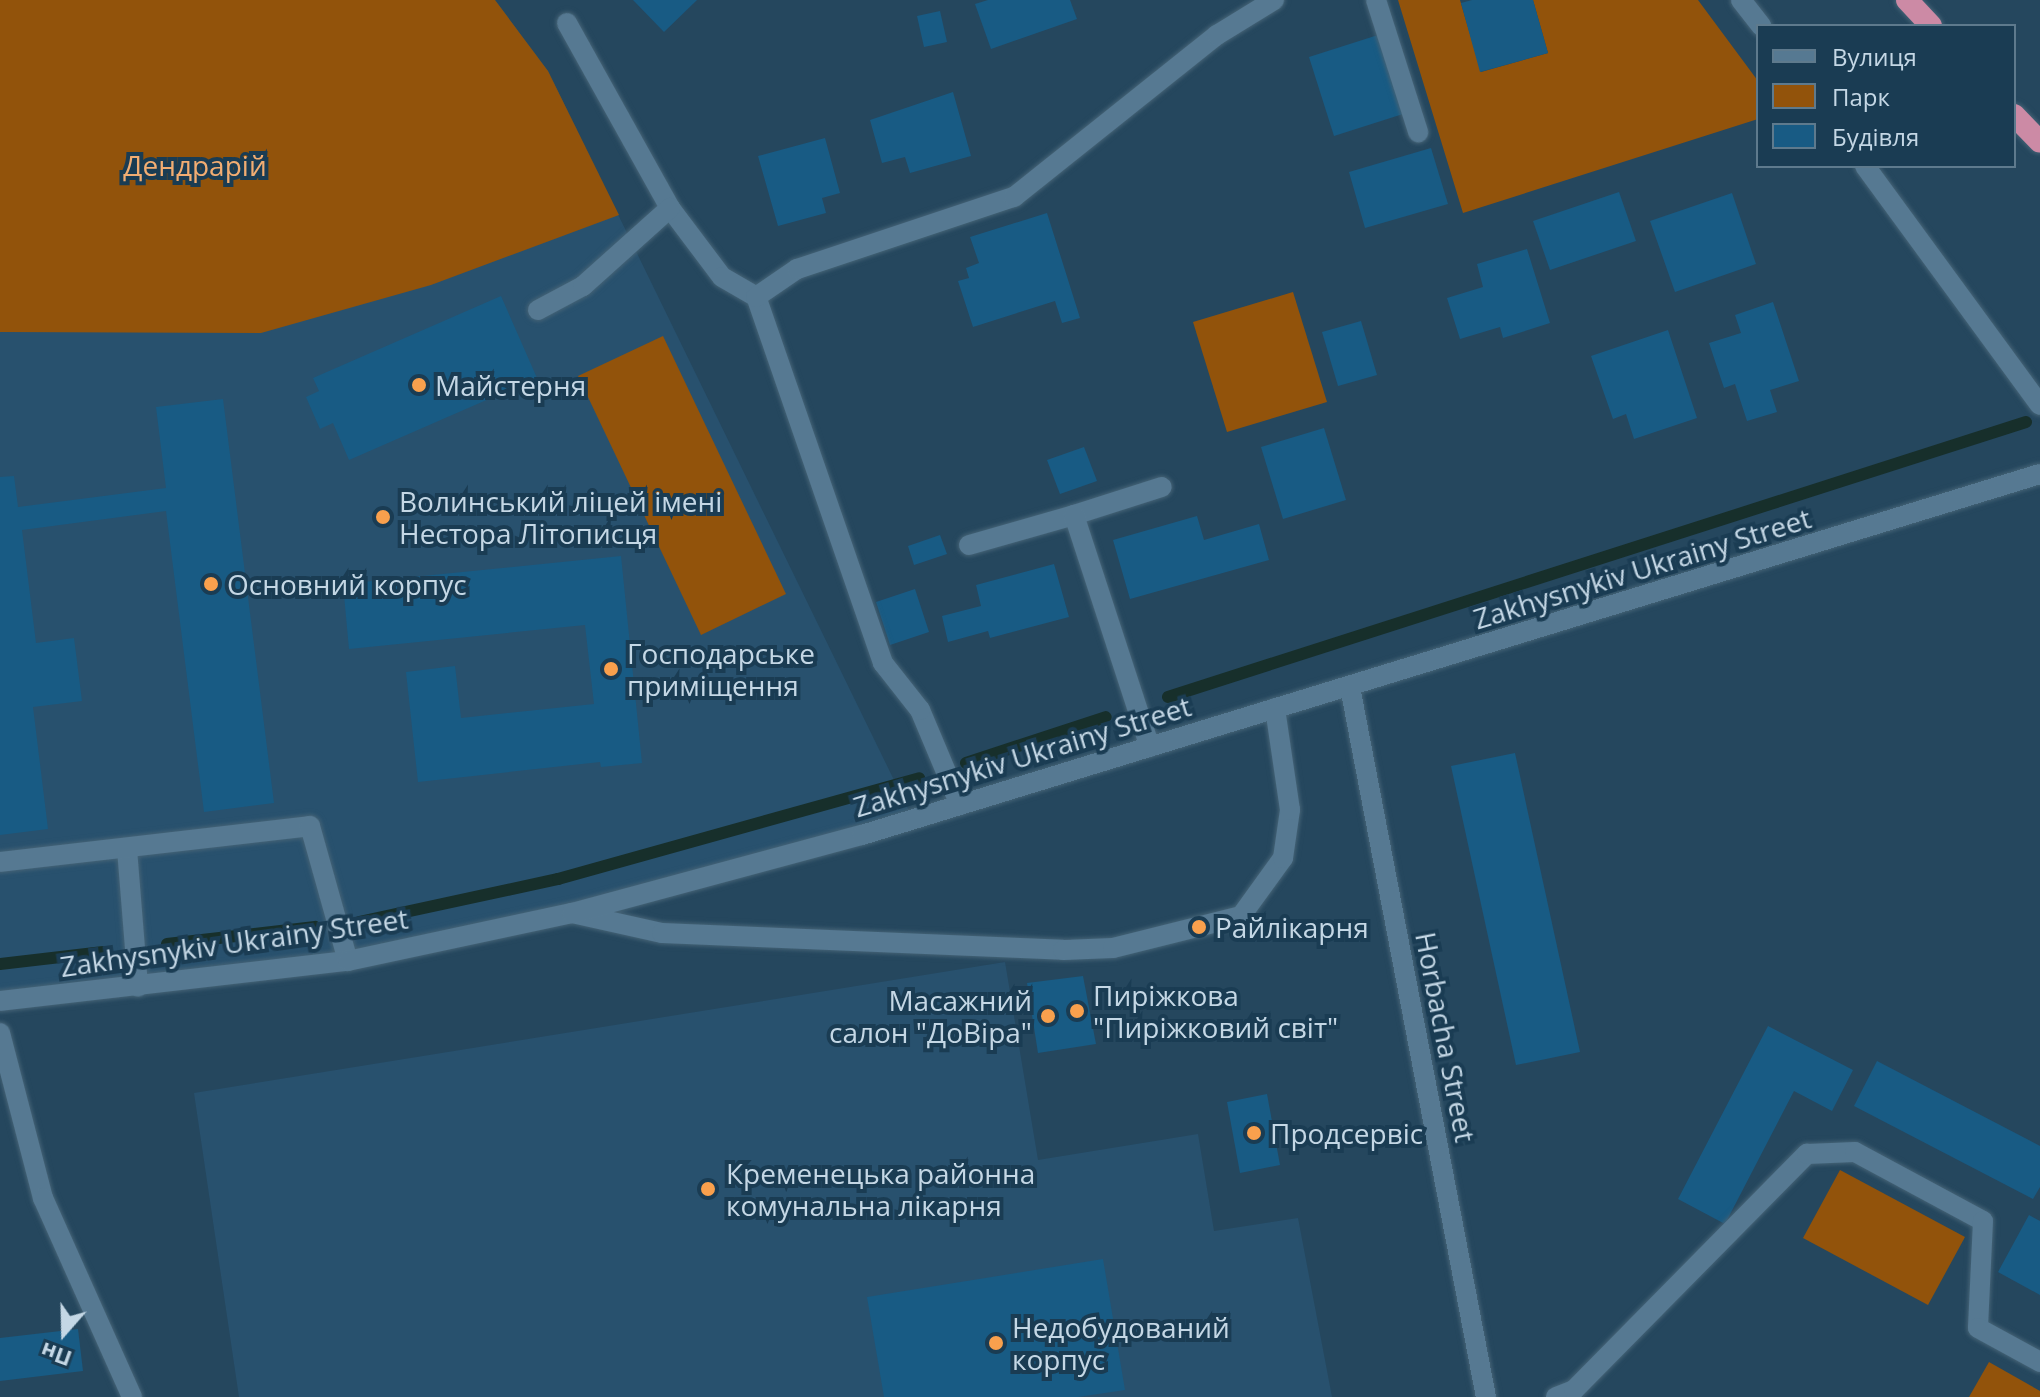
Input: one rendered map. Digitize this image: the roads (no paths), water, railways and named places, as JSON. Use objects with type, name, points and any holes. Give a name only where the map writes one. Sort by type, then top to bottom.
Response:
[{"type":"highway","points":[[1907,0],[1929,24]]},
{"type":"highway","points":[[2016,117],[2040,142]]},
{"type":"street","points":[[756,297],[797,269],[1014,197],[1217,35],[1274,0]]},
{"type":"street","points":[[1376,0],[1418,132]]},
{"type":"street","points":[[1741,0],[1759,24]]},
{"type":"street","points":[[567,23],[670,208],[722,277],[756,297],[883,663],[920,710],[960,805]]},
{"type":"street","points":[[1866,168],[2040,405]]},
{"type":"street","points":[[538,310],[583,286],[670,208]]},
{"type":"street","name":"Zakhysnykiv Ukrainy Street","points":[[0,1001],[348,961],[572,913],[960,805],[2039,472]]},
{"type":"street","points":[[969,545],[1162,487]]},
{"type":"street","points":[[1074,515],[1150,747]]},
{"type":"street","name":"Horbacha Street","points":[[1350,687],[1486,1397]]},
{"type":"street","points":[[572,913],[662,933],[1063,950],[1113,948],[1241,916],[1283,858],[1290,810],[1275,708]]},
{"type":"street","points":[[0,862],[310,826],[348,961]]},
{"type":"street","points":[[127,849],[138,987]]},
{"type":"street","points":[[0,1033],[43,1198],[132,1397]]},
{"type":"street","points":[[1556,1397],[1574,1390],[1807,1154],[1855,1152],[1983,1221],[1978,1328],[2040,1362]]},
{"type":"waterway","points":[[1168,697],[2026,422]]},
{"type":"waterway","points":[[966,763],[1106,717]]},
{"type":"waterway","points":[[359,922],[558,879],[919,778]]},
{"type":"waterway","points":[[167,944],[315,927]]},
{"type":"waterway","points":[[0,964],[103,952]]},
{"type":"place","name":"Майстерня","points":[[419,385]]},
{"type":"place","name":"Волинський ліцей імені Нестора Літописця","points":[[383,517]]},
{"type":"place","name":"Основний корпус","points":[[211,584]]},
{"type":"place","name":"Господарське приміщення","points":[[611,669]]},
{"type":"place","name":"Райлікарня","points":[[1199,927]]},
{"type":"place","name":"Пиріжкова \"Пиріжковий світ\"","points":[[1077,1011]]},
{"type":"place","name":"Масажний салон \"ДоВіра\"","points":[[1048,1016]]},
{"type":"place","name":"Продсервіс","points":[[1254,1133]]},
{"type":"place","name":"Кременецька районна комунальна лікарня","points":[[708,1189]]},
{"type":"place","name":"Недобудований корпус","points":[[996,1343]]},
{"type":"park label","name":"Дендрарій","points":[[195,165]]}]
